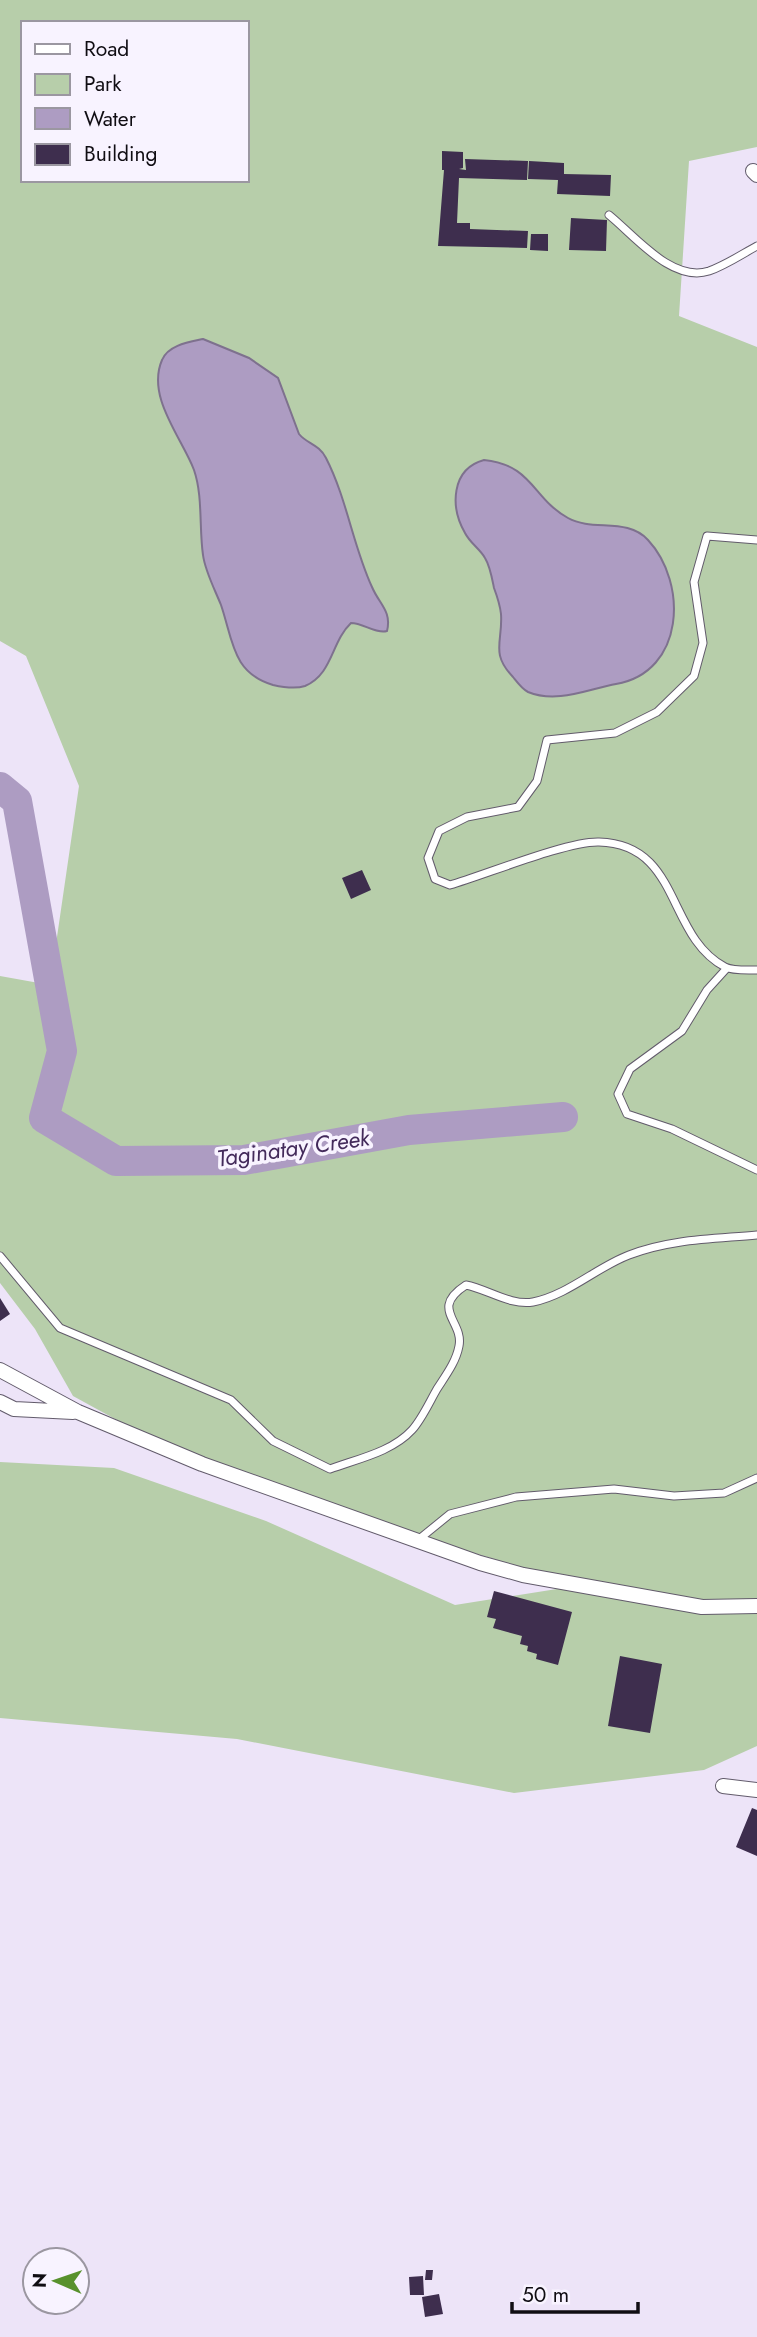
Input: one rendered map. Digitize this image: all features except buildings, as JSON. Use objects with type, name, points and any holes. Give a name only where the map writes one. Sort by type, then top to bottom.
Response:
[{"type":"street","points":[[0,1370],[78,1412],[202,1464],[480,1563],[523,1575],[702,1606],[757,1606]]},
{"type":"street","points":[[0,1402],[14,1409],[78,1412]]},
{"type":"street","points":[[723,1786],[757,1790]]},
{"type":"lane","points":[[609,215],[672,267],[688,273],[709,271],[757,246]]},
{"type":"lane","points":[[757,540],[707,536],[694,582],[703,643],[694,676],[656,712],[615,733],[547,740],[537,780],[518,807],[467,817],[439,831],[428,858],[435,879],[450,885],[598,841],[630,848],[652,863],[673,892],[685,927],[708,953],[727,968],[757,970]]},
{"type":"lane","points":[[727,968],[707,990],[682,1031],[630,1069],[618,1094],[626,1114],[672,1129],[757,1170]]},
{"type":"lane","points":[[0,1256],[60,1328],[231,1400],[273,1441],[323,1468],[330,1469],[381,1451],[412,1430],[456,1359],[460,1342],[450,1319],[449,1306],[453,1293],[466,1285],[486,1289],[508,1300],[532,1303],[576,1284],[629,1255],[671,1243],[757,1235]]},
{"type":"lane","points":[[418,1540],[450,1514],[516,1497],[614,1489],[674,1496],[724,1493],[757,1478]]},
{"type":"green space","points":[[0,0],[757,0],[757,147],[689,161],[679,316],[757,347],[757,1746],[704,1770],[514,1793],[237,1739],[0,1718],[0,1462],[114,1468],[266,1521],[455,1605],[582,1585],[393,1529],[202,1458],[126,1425],[73,1396],[35,1329],[0,1283],[0,976],[50,985],[79,786],[26,656],[0,641]]},
{"type":"water","points":[[203,339],[249,358],[278,378],[299,434],[323,453],[333,474],[365,571],[388,618],[387,631],[351,623],[339,639],[327,666],[314,681],[305,686],[293,688],[273,685],[259,680],[242,664],[236,654],[206,567],[197,480],[162,403],[158,374],[162,360],[169,351]]},
{"type":"water","points":[[484,460],[513,468],[556,510],[568,518],[640,533],[661,558],[670,579],[674,601],[673,624],[667,645],[656,662],[639,676],[583,692],[550,697],[526,691],[506,669],[499,647],[501,611],[490,568],[465,533],[457,512],[460,480],[473,465]]},
{"type":"waterway","name":"Taginatay Creek","points":[[0,787],[17,801],[62,1051],[44,1118],[116,1161],[244,1160],[409,1130],[563,1117]]}]
